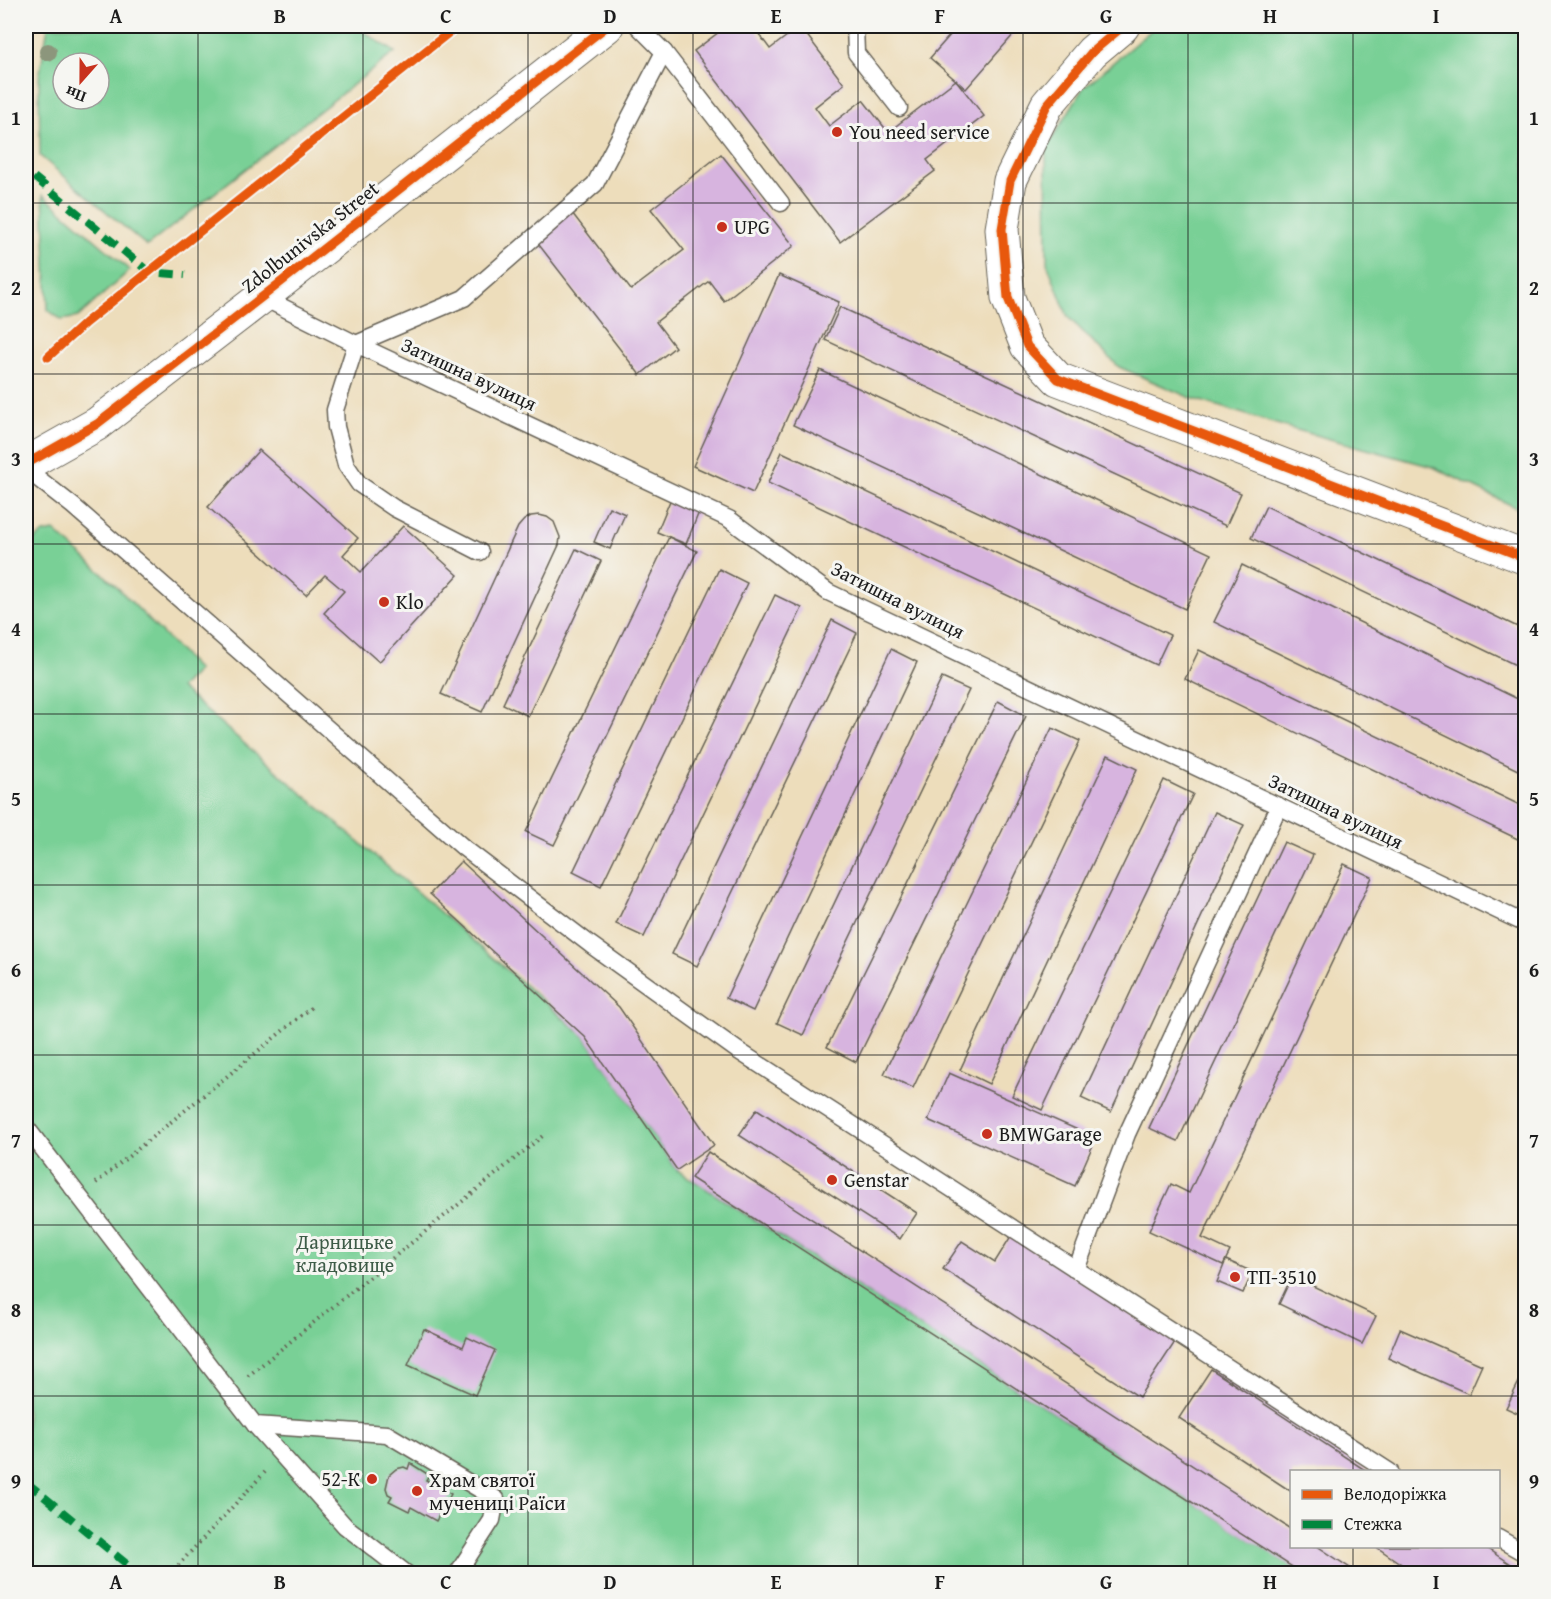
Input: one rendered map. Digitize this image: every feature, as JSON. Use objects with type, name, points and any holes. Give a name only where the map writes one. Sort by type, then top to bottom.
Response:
[{"type":"street","name":"Zdolbunivska Street","points":[[26,464],[97,424],[608,26]]},
{"type":"street","points":[[1123,26],[1092,52],[1047,105],[1010,182],[1002,229],[1008,298],[1027,346],[1058,379],[1526,558]]},
{"type":"lane","points":[[638,26],[664,51],[781,203]]},
{"type":"lane","points":[[855,26],[856,53],[899,108]]},
{"type":"lane","points":[[480,552],[394,508],[359,484],[346,465],[336,427],[335,410],[356,344],[465,298],[595,184],[664,51]]},
{"type":"lane","name":"Затишна вулиця","points":[[262,297],[356,344],[729,519],[828,592],[1526,924]]},
{"type":"lane","points":[[26,469],[73,506],[464,848],[591,945],[737,1050],[1387,1470]]},
{"type":"lane","points":[[1076,1270],[1127,1134],[1278,806]]},
{"type":"lane","points":[[26,1127],[255,1425],[345,1526],[408,1574]]},
{"type":"lane","points":[[255,1425],[387,1434],[496,1498],[492,1520],[457,1574]]},
{"type":"lane","points":[[1500,1539],[1526,1554]]},
{"type":"path","points":[[79,1197],[312,1007]]},
{"type":"path","points":[[229,1391],[545,1134]]},
{"type":"path","points":[[170,1574],[281,1454]]},
{"type":"green space","points":[[48,26],[355,26],[395,52],[147,246],[40,156],[39,78]]},
{"type":"green space","points":[[1156,26],[1525,26],[1525,512],[1433,467],[1293,429],[1191,398],[1119,367],[1068,317],[1047,263],[1046,149],[1083,88]]},
{"type":"green space","points":[[43,195],[130,270],[78,317],[62,320],[48,310]]},
{"type":"green space","name":"Дарницьке кладовище","points":[[54,531],[112,582],[198,670],[180,688],[585,1037],[677,1170],[1302,1573],[26,1574],[26,547],[43,533]]},
{"type":"building","points":[[727,26],[753,26],[770,49],[800,26],[844,84],[815,107],[829,126],[863,100],[888,132],[956,80],[984,116],[927,160],[935,171],[840,242],[694,51]]},
{"type":"building","points":[[958,26],[1021,26],[966,89],[930,58]]},
{"type":"building","points":[[721,154],[794,246],[724,301],[709,281],[656,322],[675,347],[640,375],[529,232],[566,205],[631,290],[684,250],[651,209]]},
{"type":"building","points":[[779,275],[839,302],[753,493],[693,466]]},
{"type":"building","points":[[840,307],[1241,493],[1226,526],[825,340]]},
{"type":"building","points":[[820,370],[1211,554],[1185,609],[793,425]]},
{"type":"building","points":[[259,450],[358,538],[343,555],[361,572],[403,526],[458,575],[379,662],[324,613],[344,591],[325,575],[306,595],[208,507]]},
{"type":"building","points":[[782,452],[1170,635],[1156,665],[768,483]]},
{"type":"building","points":[[672,496],[701,507],[686,544],[657,532]]},
{"type":"building","points":[[1266,506],[1526,631],[1526,670],[1251,538]]},
{"type":"building","points":[[609,507],[625,514],[610,549],[594,542]]},
{"type":"building","points":[[539,515],[554,522],[560,537],[559,545],[482,712],[441,694],[518,527],[531,516]]},
{"type":"building","points":[[669,537],[697,551],[554,845],[526,832]]},
{"type":"building","points":[[576,549],[601,561],[528,716],[503,704]]},
{"type":"building","points":[[1242,565],[1526,703],[1526,774],[1214,622]]},
{"type":"building","points":[[719,569],[747,583],[601,886],[573,872]]},
{"type":"building","points":[[775,595],[802,608],[644,937],[616,924]]},
{"type":"building","points":[[832,620],[857,633],[697,966],[672,954]]},
{"type":"building","points":[[891,649],[917,662],[753,1011],[726,998]]},
{"type":"building","points":[[1199,650],[1526,808],[1526,843],[1185,679]]},
{"type":"building","points":[[942,678],[969,690],[803,1035],[777,1023]]},
{"type":"building","points":[[998,701],[1026,716],[856,1062],[827,1047]]},
{"type":"building","points":[[1052,728],[1080,741],[913,1088],[884,1074]]},
{"type":"building","points":[[1108,755],[1137,769],[989,1084],[960,1070]]},
{"type":"building","points":[[1164,780],[1193,794],[1042,1110],[1012,1096]]},
{"type":"building","points":[[1215,812],[1244,825],[1111,1112],[1081,1098]]},
{"type":"building","points":[[1284,842],[1313,855],[1178,1141],[1149,1128]]},
{"type":"building","points":[[461,861],[619,1007],[714,1145],[677,1170],[585,1037],[430,894]]},
{"type":"building","points":[[1344,864],[1372,877],[1202,1238],[1230,1251],[1223,1265],[1149,1231],[1171,1184],[1189,1193]]},
{"type":"building","points":[[949,1073],[1096,1138],[1075,1186],[928,1120]]},
{"type":"building","points":[[757,1109],[917,1213],[900,1239],[739,1135]]},
{"type":"building","points":[[708,1152],[1290,1529],[1290,1548],[1320,1548],[1359,1574],[1303,1574],[691,1178]]},
{"type":"building","points":[[1011,1236],[1175,1342],[1139,1397],[943,1269],[962,1241],[995,1262]]},
{"type":"building","name":"ТП-3510","points":[[1226,1260],[1253,1272],[1243,1293],[1217,1282]]},
{"type":"building","points":[[1292,1276],[1376,1316],[1362,1344],[1279,1304]]},
{"type":"building","points":[[424,1329],[463,1347],[467,1337],[495,1350],[475,1395],[408,1365]]},
{"type":"building","points":[[1400,1329],[1482,1365],[1469,1394],[1388,1358]]},
{"type":"building","points":[[1211,1369],[1365,1470],[1290,1470],[1290,1491],[1179,1418]]},
{"type":"building","points":[[1519,1382],[1526,1385],[1526,1417],[1506,1408]]},
{"type":"building","name":"Храм святої мучениці Раїси","points":[[410,1463],[429,1475],[426,1480],[451,1494],[436,1521],[411,1507],[409,1511],[389,1501],[392,1496],[388,1494],[386,1488],[389,1475],[396,1469],[404,1467],[408,1469]]},
{"type":"building","points":[[1378,1548],[1486,1548],[1525,1574],[1416,1574]]},
{"type":"marked path","points":[[34,177],[149,272],[185,275]]},
{"type":"marked path","points":[[26,1482],[139,1574]]},
{"type":"cycle path","points":[[48,357],[85,323],[457,26]]},
{"type":"cycle path","points":[[26,464],[97,424],[607,26]]},
{"type":"cycle path","points":[[1123,26],[1092,52],[1047,105],[1010,181],[1002,229],[1008,298],[1027,346],[1058,379],[1526,558]]},
{"type":"place","name":"You need service","points":[[837,132]]},
{"type":"place","name":"UPG","points":[[722,227]]},
{"type":"place","name":"Klo","points":[[384,602]]},
{"type":"place","name":"BMWGarage","points":[[987,1134]]},
{"type":"place","name":"Genstar","points":[[832,1180]]},
{"type":"place","name":"ТП-3510","points":[[1235,1277]]},
{"type":"place","name":"52-К","points":[[372,1479]]},
{"type":"place","name":"Храм святої мучениці Раїси","points":[[417,1491]]}]
